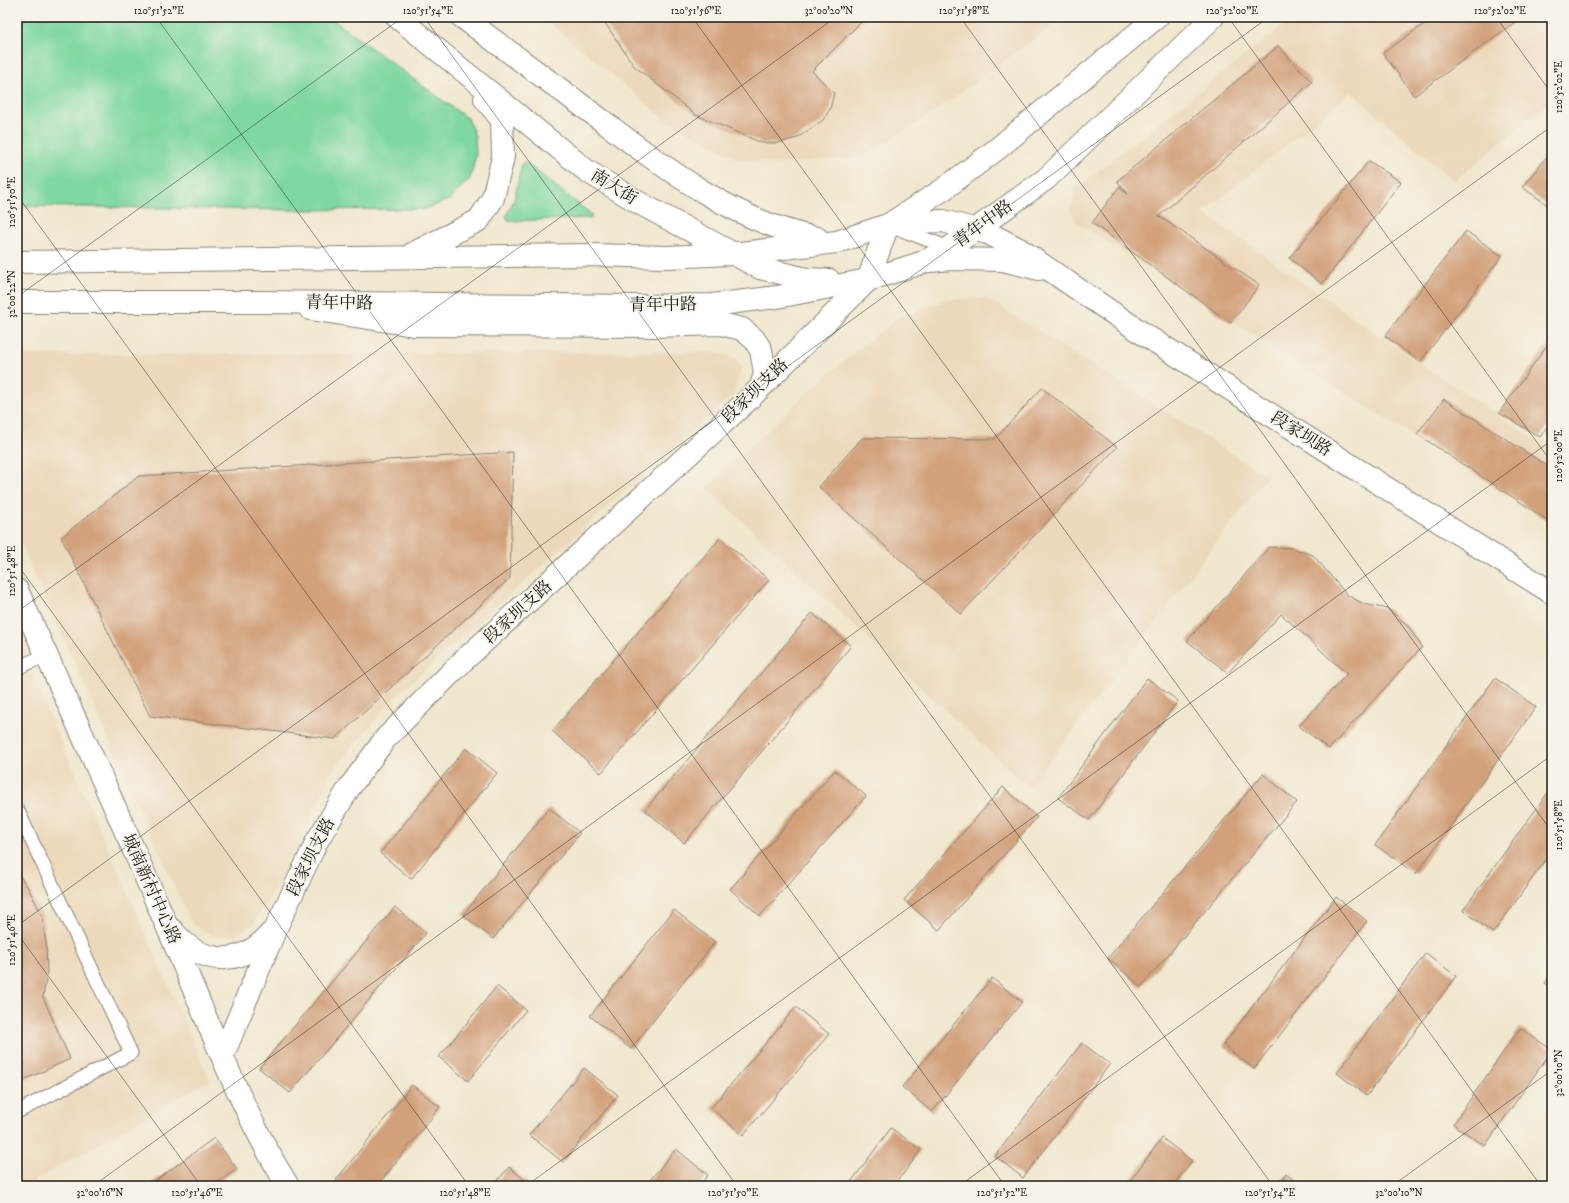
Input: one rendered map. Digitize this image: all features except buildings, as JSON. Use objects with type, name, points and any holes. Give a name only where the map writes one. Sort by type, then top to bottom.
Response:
[{"type":"main road","name":"南大街","points":[[397,17],[587,171],[641,204],[731,254],[760,268],[806,279],[868,280]]},
{"type":"main road","points":[[462,17],[653,159],[712,196],[756,220],[785,231],[837,242]]},
{"type":"main road","points":[[17,262],[591,255],[667,257],[731,254],[837,242],[888,225],[944,189],[997,149],[1156,17]]},
{"type":"main road","name":"青年中路","points":[[17,302],[259,302],[633,306],[712,304],[777,297],[868,280],[924,262],[948,249],[1046,179],[1214,17]]},
{"type":"main road","points":[[406,257],[479,220],[493,198],[503,157],[502,120],[462,70]]},
{"type":"main road","name":"段家坝路","points":[[888,225],[943,221],[988,233],[1019,249],[1145,335],[1552,594]]},
{"type":"main road","name":"段家坝支路","points":[[223,1055],[276,928],[317,841],[349,788],[386,738],[463,662],[761,387],[868,280],[888,225]]},
{"type":"main road","name":"段家坝路","points":[[924,262],[952,259],[1003,260],[1051,272]]},
{"type":"main road","points":[[259,302],[413,325],[654,326],[721,324],[742,329],[758,344],[761,350],[765,373],[761,387]]},
{"type":"main road","name":"城南新村中心路","points":[[17,590],[166,922],[244,1105],[272,1161],[288,1186]]},
{"type":"main road","points":[[166,922],[186,945],[204,955],[220,959],[231,959],[246,954],[262,943],[276,928]]},
{"type":"lane","name":"段家坝路","points":[[888,225],[948,249],[1005,252],[1051,272]]},
{"type":"lane","points":[[17,668],[46,656]]},
{"type":"lane","points":[[17,809],[131,1053],[17,1112]]},
{"type":"shaded area","points":[[543,17],[1064,17],[931,114],[863,157],[776,164],[737,158],[666,120]]},
{"type":"shaded area","points":[[1294,17],[1552,17],[1552,100],[1454,181],[1351,92],[1203,213],[1432,372],[1552,450],[1552,524],[1076,222],[1071,209],[1075,189]]},
{"type":"shaded area","points":[[986,298],[1267,476],[1029,788],[707,488],[820,381],[896,319],[946,300]]},
{"type":"shaded area","points":[[717,352],[737,360],[741,368],[734,394],[396,696],[332,770],[297,852],[254,924],[235,936],[216,937],[191,923],[17,535],[17,355]]},
{"type":"shaded area","points":[[17,642],[210,1080],[25,1186],[17,1186]]},
{"type":"green space","points":[[27,17],[329,17],[468,119],[475,136],[476,155],[470,179],[449,200],[425,209],[292,210],[17,206],[17,30]]},
{"type":"green space","points":[[525,162],[592,215],[591,218],[509,221],[506,216],[514,200],[522,164]]},
{"type":"water","points":[[17,17],[27,17],[17,30]]}]
